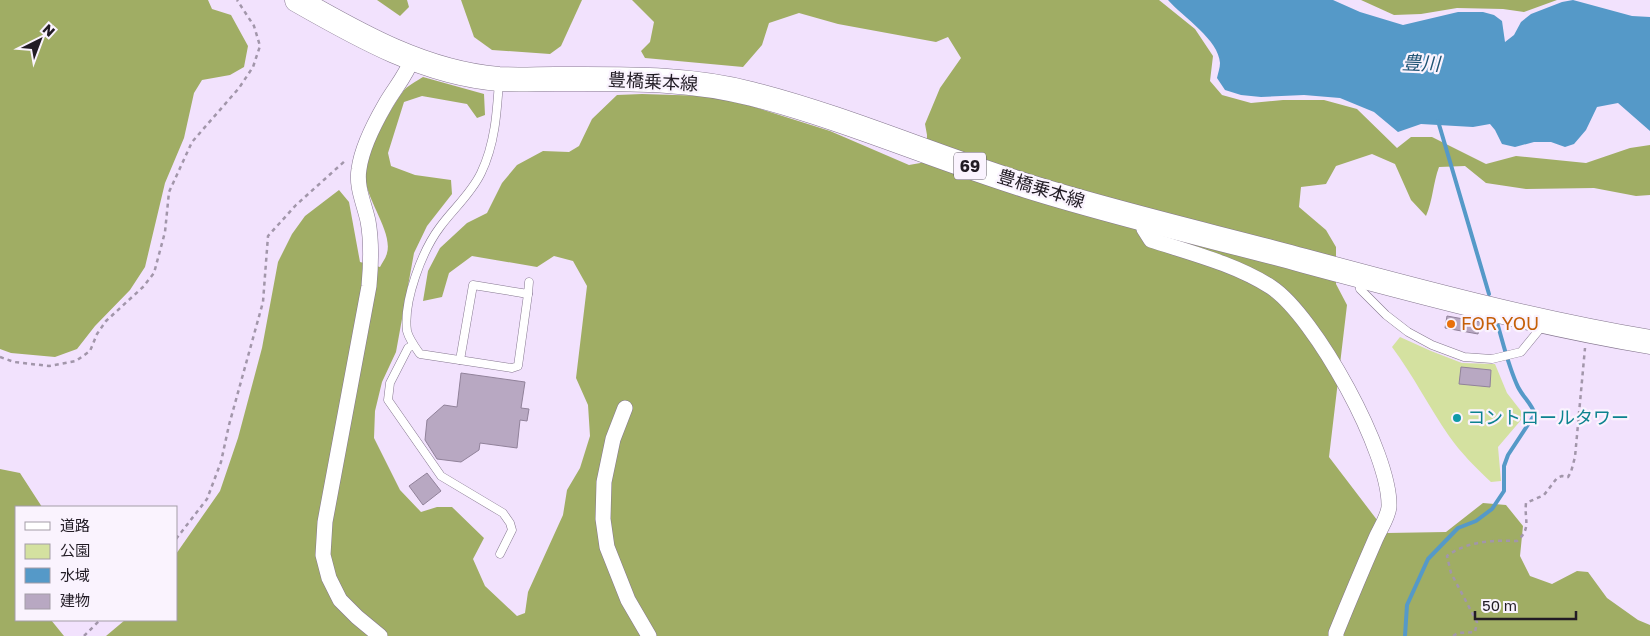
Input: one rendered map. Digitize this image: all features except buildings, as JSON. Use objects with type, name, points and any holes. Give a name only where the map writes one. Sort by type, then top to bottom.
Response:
[{"type":"main road","name":"豊橋乗本線","points":[[297,0],[381,46],[412,59],[458,72],[499,78],[644,79],[703,83],[750,93],[806,109],[1027,186],[1357,275],[1587,332],[1650,342]]},
{"type":"street","points":[[380,636],[340,600],[329,578],[322,555],[325,522],[369,286],[372,255],[368,221],[358,183],[359,167],[368,138],[385,106],[408,71],[412,59]]},
{"type":"street","points":[[1143,218],[1144,229],[1151,240],[1232,267],[1272,288],[1297,313],[1321,344],[1348,388],[1373,444],[1386,483],[1389,508],[1336,632],[1336,636]]},
{"type":"street","points":[[625,408],[613,439],[604,482],[603,520],[607,547],[628,600],[649,636]]},
{"type":"lane","points":[[499,78],[497,115],[491,147],[481,173],[467,196],[440,227],[426,248],[416,272],[406,318],[408,333],[413,345],[420,354],[512,368],[518,366],[529,282]]},
{"type":"lane","points":[[1357,275],[1360,288],[1386,315],[1408,332],[1432,345],[1464,357],[1492,359],[1521,352],[1539,330],[1541,321]]},
{"type":"lane","points":[[460,360],[473,286],[528,294]]},
{"type":"lane","points":[[413,345],[408,348],[390,383],[388,400],[441,476],[503,513],[510,523],[512,530],[500,554]]},
{"type":"path","points":[[0,357],[14,362],[49,366],[76,361],[90,351],[97,334],[106,321],[143,287],[154,273],[165,232],[169,192],[192,142],[239,88],[256,60],[260,46],[254,26],[237,0]]},
{"type":"path","points":[[178,536],[207,499],[221,462],[229,425],[263,302],[268,236],[296,205],[348,158]]},
{"type":"path","points":[[1453,636],[1458,633],[1475,632],[1477,622],[1451,572],[1447,556],[1458,548],[1495,540],[1517,541],[1525,534],[1527,524],[1526,503],[1544,495],[1557,478],[1562,476],[1568,477],[1571,472],[1575,457],[1587,332]]},
{"type":"path","points":[[84,636],[99,621]]},
{"type":"green space","points":[[0,0],[208,0],[212,9],[231,15],[248,46],[244,67],[230,75],[202,80],[194,93],[184,138],[165,183],[145,267],[130,290],[95,326],[77,349],[55,357],[11,353],[0,349]]},
{"type":"green space","points":[[377,0],[407,0],[409,7],[400,16]]},
{"type":"green space","points":[[461,0],[582,0],[561,46],[550,54],[492,50],[474,37]]},
{"type":"green space","points":[[632,0],[1159,0],[1195,29],[1213,56],[1210,81],[1222,95],[1251,103],[1283,100],[1324,100],[1357,109],[1397,148],[1411,137],[1432,137],[1486,164],[1516,156],[1586,163],[1630,148],[1650,145],[1650,195],[1636,196],[1594,188],[1526,189],[1486,183],[1465,166],[1439,167],[1426,216],[1411,200],[1395,164],[1372,154],[1336,166],[1326,184],[1301,187],[1299,207],[1326,230],[1336,247],[1336,284],[1347,305],[1329,457],[1387,533],[1446,532],[1483,503],[1506,505],[1523,526],[1520,556],[1530,576],[1552,584],[1577,571],[1588,572],[1607,598],[1638,620],[1650,625],[1650,636],[106,636],[124,621],[178,621],[178,551],[220,491],[238,438],[262,348],[278,262],[292,234],[305,216],[339,190],[349,202],[360,262],[380,267],[384,260],[388,245],[383,226],[366,185],[366,168],[373,146],[385,121],[406,88],[423,77],[484,94],[485,115],[477,118],[467,104],[422,96],[404,102],[388,153],[391,166],[415,175],[451,180],[452,194],[427,226],[414,253],[396,352],[382,382],[375,411],[374,438],[400,490],[421,512],[437,507],[452,507],[484,538],[473,559],[485,586],[517,616],[525,613],[528,592],[563,515],[567,490],[580,468],[590,436],[588,405],[576,378],[587,286],[573,261],[554,256],[537,267],[472,256],[449,273],[442,297],[423,301],[428,271],[440,248],[467,223],[487,213],[502,183],[517,165],[543,151],[569,152],[579,146],[592,119],[617,95],[707,96],[751,106],[830,131],[909,165],[926,162],[927,135],[925,124],[940,88],[961,58],[948,37],[936,42],[838,24],[799,13],[769,23],[762,45],[743,67],[645,58],[641,51],[650,42],[654,22]]},
{"type":"green space","points":[[1361,0],[1557,0],[1524,12],[1503,9],[1457,8],[1421,14],[1394,15]]},
{"type":"green space","points":[[1400,337],[1462,363],[1495,364],[1507,393],[1521,411],[1521,420],[1498,447],[1501,481],[1491,482],[1449,436],[1392,347]]},
{"type":"green space","points":[[0,469],[20,473],[41,506],[15,506],[15,621],[52,621],[64,636],[0,636]]},
{"type":"water","name":"豊川","points":[[1168,0],[1333,0],[1360,12],[1403,25],[1458,12],[1483,12],[1494,15],[1502,21],[1505,42],[1514,35],[1521,22],[1531,14],[1562,2],[1573,0],[1632,16],[1650,17],[1650,131],[1618,103],[1597,107],[1586,130],[1574,144],[1565,147],[1551,142],[1534,142],[1515,147],[1502,144],[1490,124],[1473,127],[1421,124],[1398,132],[1374,112],[1340,98],[1304,95],[1261,97],[1241,95],[1225,90],[1217,78],[1220,63],[1214,46]]},
{"type":"waterway","points":[[1438,121],[1489,294]]},
{"type":"waterway","points":[[1405,636],[1407,605],[1428,559],[1458,528],[1476,521],[1492,509],[1504,491],[1504,466],[1508,455],[1535,414],[1514,379],[1496,319]]},
{"type":"place","name":"FOR YOU","points":[[1451,324]]},
{"type":"place","name":"コントロールタワー","points":[[1457,418]]}]
